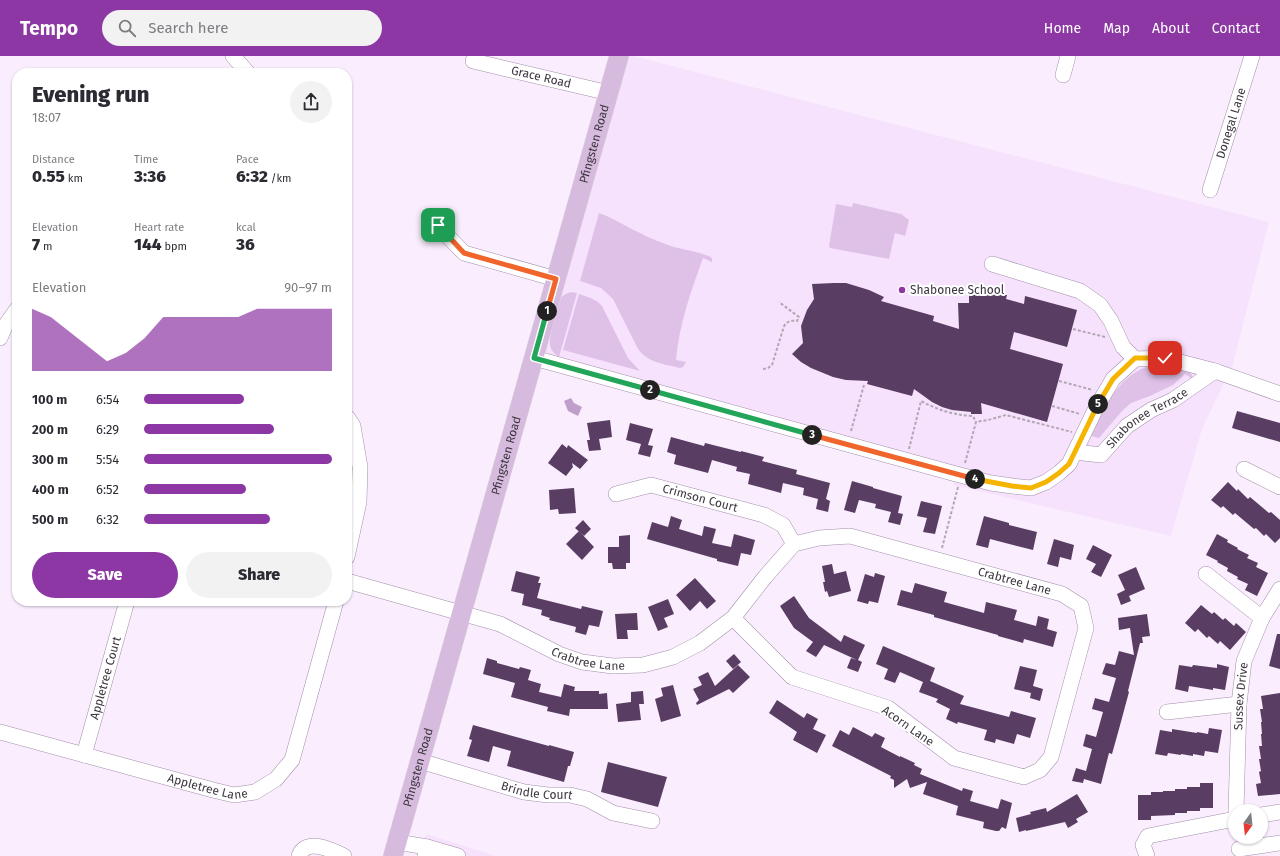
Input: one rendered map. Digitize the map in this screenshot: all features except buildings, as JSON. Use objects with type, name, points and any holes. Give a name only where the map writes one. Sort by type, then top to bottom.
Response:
[{"type":"main road","name":"Pfingsten Road","points":[[395,849],[619,56]]},
{"type":"street","points":[[234,56],[244,68]]},
{"type":"street","points":[[1063,75],[1068,56]]},
{"type":"street","name":"Donegal Lane","points":[[1210,190],[1252,56]]},
{"type":"street","name":"Grace Road","points":[[473,61],[609,93]]},
{"type":"street","points":[[438,225],[464,253],[556,279]]},
{"type":"street","points":[[992,264],[1080,291],[1100,305],[1111,321],[1123,346],[1135,358]]},
{"type":"street","points":[[0,338],[5,326],[12,316]]},
{"type":"street","points":[[534,358],[956,474],[991,483],[1031,488],[1046,482],[1069,464],[1096,408],[1113,379],[1135,358],[1165,358],[1215,371],[1280,394]]},
{"type":"street","name":"Shabonee Terrace","points":[[1075,452],[1100,455],[1127,426],[1151,410],[1173,400],[1215,371]]},
{"type":"street","points":[[352,424],[360,467],[360,502],[352,536]]},
{"type":"street","points":[[1244,468],[1280,486]]},
{"type":"street","name":"Crimson Court","points":[[616,494],[651,485],[764,515],[783,526],[794,544]]},
{"type":"street","name":"Crabtree Lane","points":[[352,582],[500,624],[559,654],[582,662],[613,666],[643,665],[673,657],[700,643],[734,618],[765,577],[794,544],[819,538],[850,536],[1062,594],[1081,606],[1086,628],[1051,757]]},
{"type":"street","points":[[1206,574],[1270,614]]},
{"type":"street","name":"Sussex Drive","points":[[1236,804],[1239,704],[1244,661],[1270,614],[1280,589]]},
{"type":"street","name":"Appletree Court","points":[[84,755],[126,606]]},
{"type":"street","name":"Appletree Lane","points":[[0,732],[234,795],[255,792],[276,779],[292,760],[335,606]]},
{"type":"street","name":"Acorn Lane","points":[[734,618],[792,677],[888,708],[954,758],[1024,777],[1040,770],[1051,757]]},
{"type":"street","points":[[1167,712],[1239,704]]},
{"type":"street","name":"Brindle Court","points":[[420,761],[524,792],[548,795],[570,795],[586,799],[614,813],[652,821]]},
{"type":"street","points":[[1268,814],[1280,812]]},
{"type":"street","points":[[1147,856],[1143,845],[1148,836],[1228,820]]},
{"type":"street","points":[[1238,849],[1280,843]]},
{"type":"street","points":[[299,856],[301,851],[306,846],[317,846],[344,856]]},
{"type":"street","points":[[395,849],[458,856]]},
{"type":"path","points":[[763,369],[768,368],[772,364],[784,326],[787,322],[792,320],[798,321],[799,317],[779,302]]},
{"type":"path","points":[[1073,329],[1109,338]]},
{"type":"path","points":[[1059,381],[1098,391]]},
{"type":"path","points":[[850,434],[864,385]]},
{"type":"path","points":[[908,450],[921,401],[941,411],[951,414],[973,416],[976,422],[964,465]]},
{"type":"path","points":[[1052,406],[1085,416]]},
{"type":"path","points":[[976,422],[1006,415],[1077,434]]},
{"type":"path","points":[[942,550],[958,487]]},
{"type":"shaded area","name":"Shabonee School","points":[[619,56],[634,56],[1269,222],[1233,364],[1202,429],[1171,536],[953,485],[956,475],[534,358]]},
{"type":"shaded area","points":[[853,203],[901,214],[909,220],[905,236],[895,233],[889,259],[830,248],[829,246],[836,204],[852,207]]},
{"type":"shaded area","points":[[599,213],[657,241],[710,256],[712,258],[712,262],[703,258],[683,321],[676,360],[686,362],[683,367],[680,368],[661,364],[640,352],[613,299],[601,288],[580,281]]},
{"type":"shaded area","points":[[572,292],[577,293],[559,357],[553,352],[550,346],[552,328],[557,307],[561,298]]},
{"type":"shaded area","points":[[579,294],[589,297],[602,306],[628,358],[640,371],[563,350]]},
{"type":"shaded area","points":[[1154,365],[1182,369],[1191,373],[1193,378],[1192,379],[1185,374],[1173,385],[1131,403],[1122,411],[1099,438],[1091,436],[1108,403],[1122,383],[1131,375]]},
{"type":"shaded area","points":[[571,398],[574,403],[582,407],[578,416],[568,411],[564,401]]},
{"type":"shaded area","points":[[426,834],[496,856],[420,856]]},
{"type":"place","name":"Shabonee School","points":[[902,290]]},
{"type":"route","points":[[438,225],[464,253],[556,279],[534,358],[991,483],[1031,488],[1046,482],[1059,473],[1069,464],[1096,408],[1113,379],[1135,358],[1165,358]]}]
